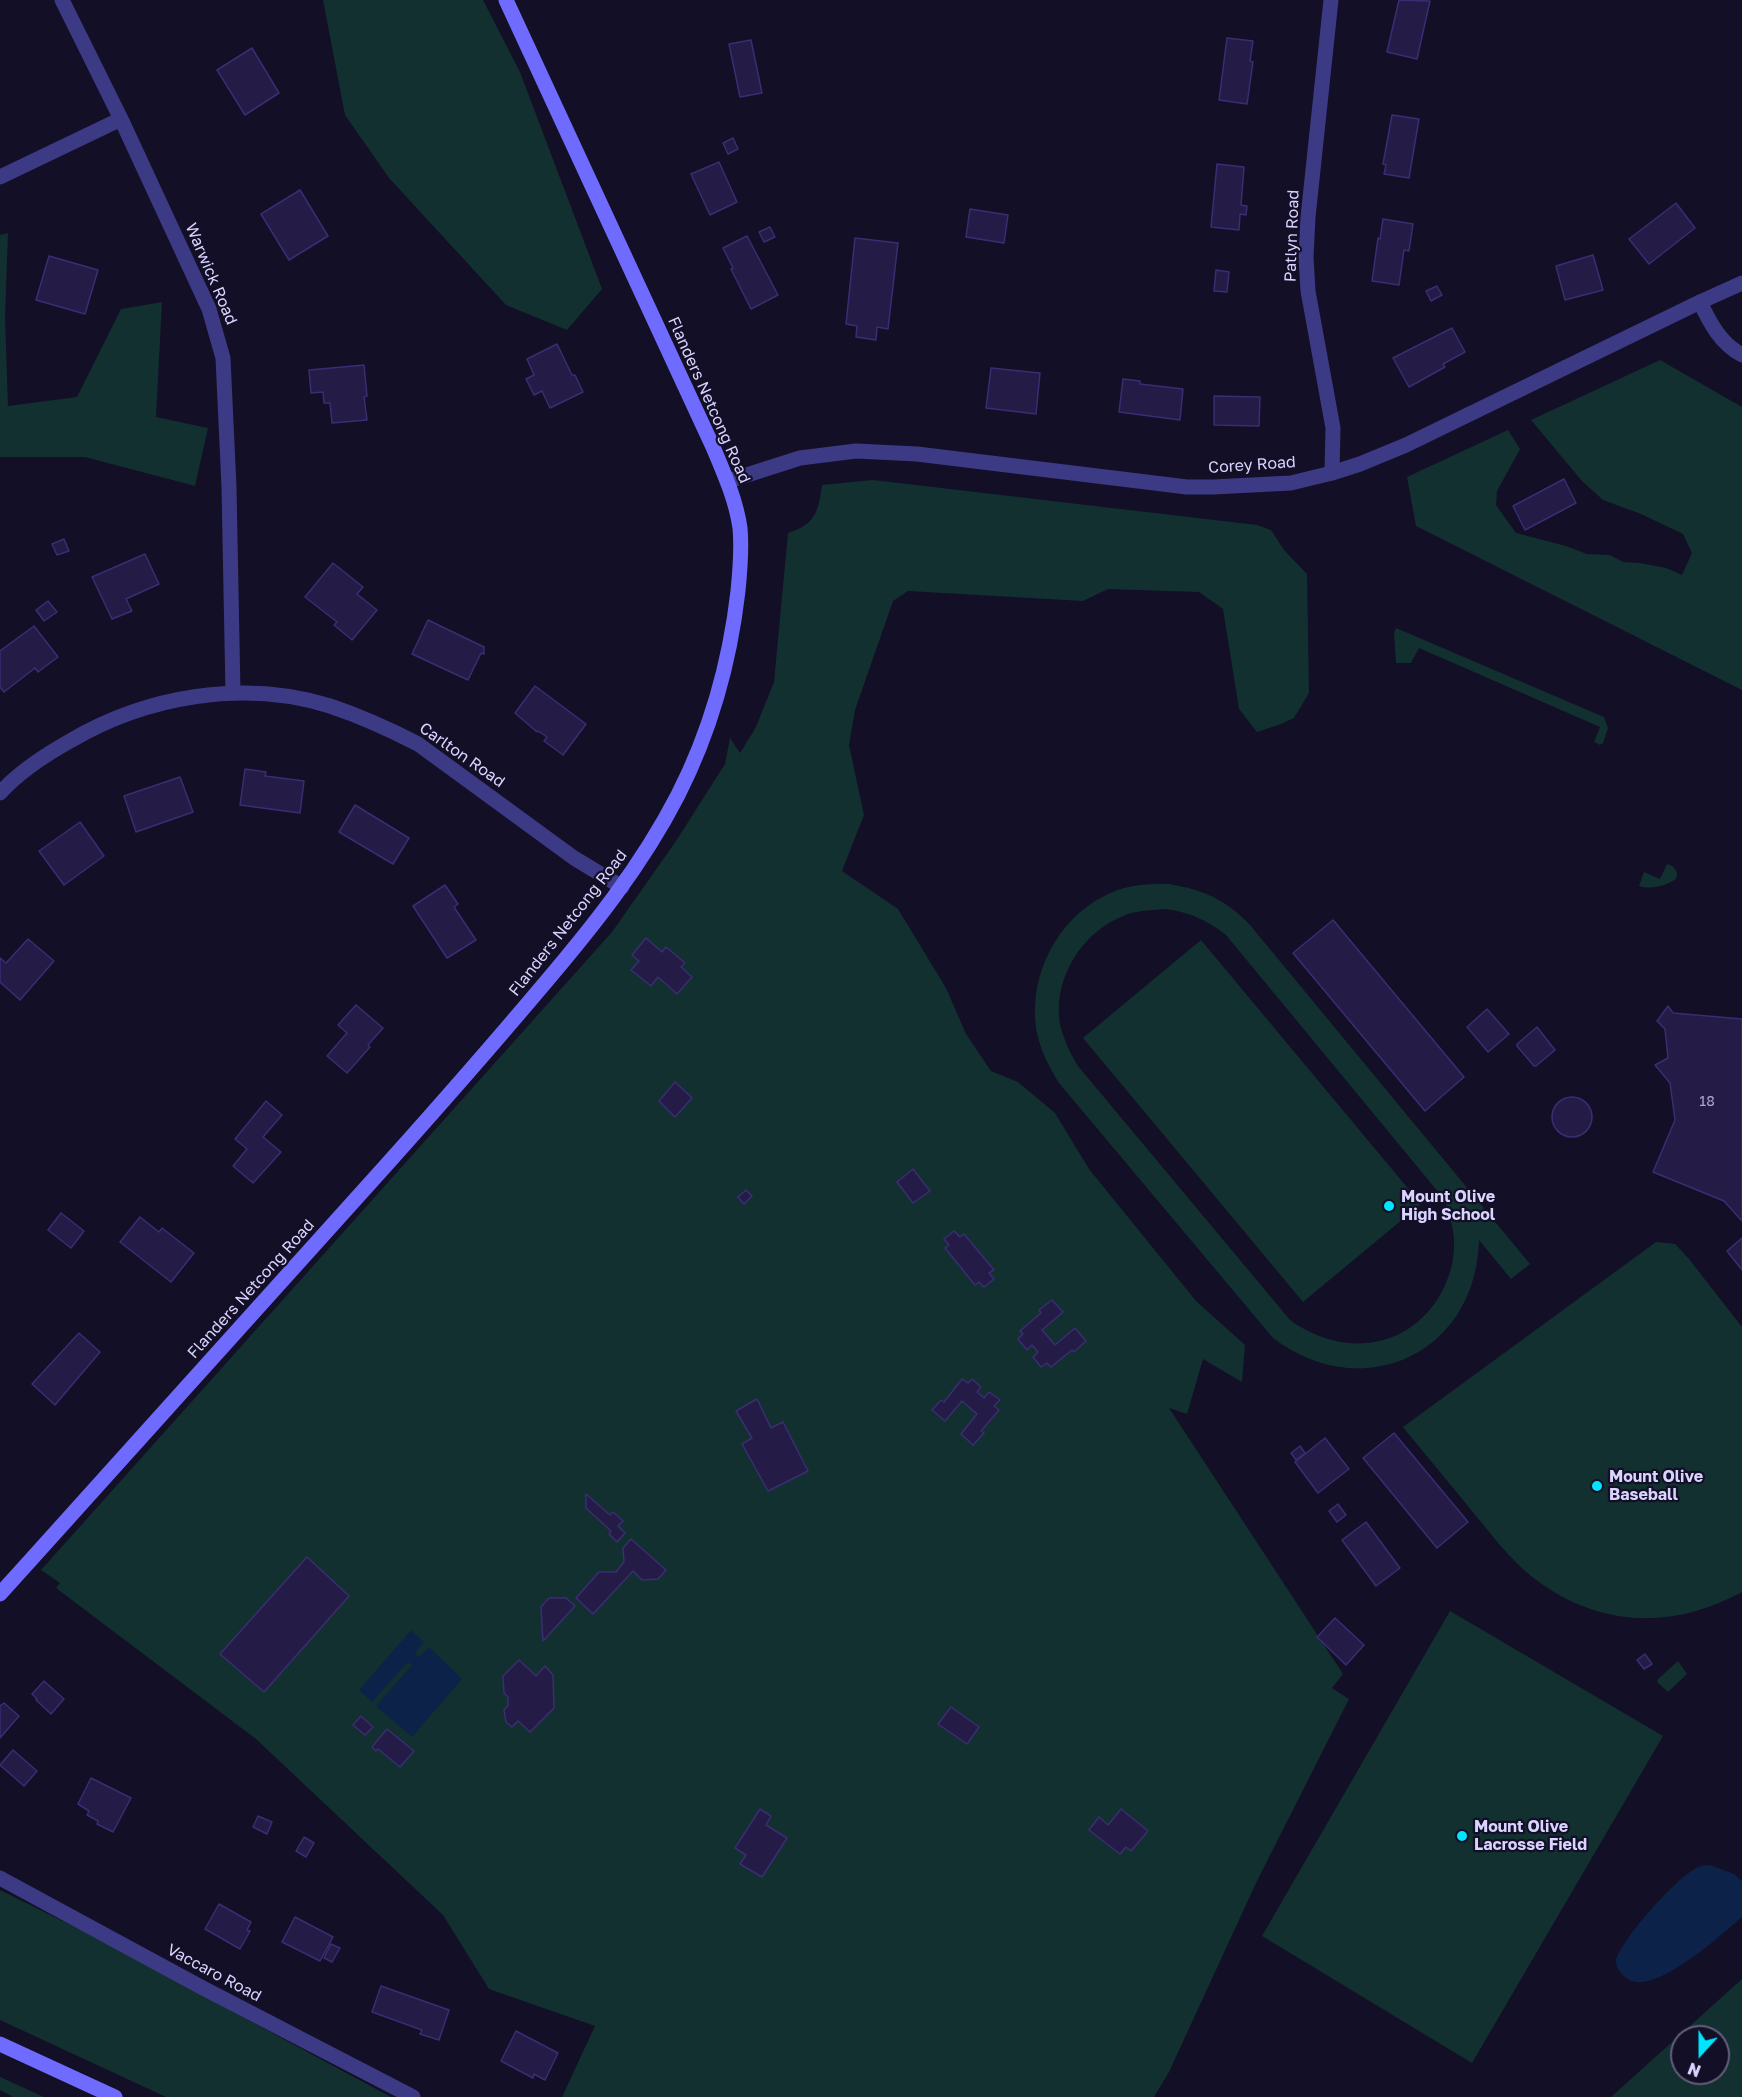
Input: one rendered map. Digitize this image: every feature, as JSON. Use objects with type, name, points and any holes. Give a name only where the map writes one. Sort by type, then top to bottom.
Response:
[{"type":"main road","name":"Flanders Netcong Road","points":[[0,1594],[480,1060],[588,931],[642,859],[680,791],[717,696],[732,633],[740,558],[739,524],[728,482],[506,0]]},
{"type":"main road","points":[[0,2044],[115,2097]]},
{"type":"street","name":"Warwick Road","points":[[62,0],[121,119],[209,309],[223,358],[229,487],[233,693]]},
{"type":"street","name":"Patlyn Road","points":[[1331,0],[1308,217],[1306,257],[1308,291],[1333,428],[1332,473]]},
{"type":"street","points":[[0,177],[121,119]]},
{"type":"street","name":"Corey Road","points":[[728,482],[800,458],[856,451],[917,454],[1187,487],[1291,483],[1332,473],[1406,445],[1742,283]]},
{"type":"street","points":[[1700,302],[1717,334],[1742,355]]},
{"type":"street","name":"Carlton Road","points":[[0,793],[48,754],[90,729],[128,713],[159,703],[233,693],[280,696],[328,706],[391,730],[418,744],[574,858],[622,887]]},
{"type":"street","name":"Vaccaro Road","points":[[0,1878],[201,1987],[413,2097]]},
{"type":"green space","points":[[323,0],[483,0],[520,72],[602,289],[567,330],[506,305],[389,178],[345,115]]},
{"type":"green space","points":[[8,233],[5,317],[8,406],[77,397],[121,309],[162,302],[156,417],[208,428],[195,486],[85,457],[0,457],[0,235]]},
{"type":"green space","points":[[1660,360],[1742,407],[1742,690],[1416,526],[1407,477],[1508,430],[1520,449],[1497,491],[1496,505],[1516,533],[1587,554],[1610,555],[1623,562],[1666,568],[1682,575],[1692,553],[1683,534],[1641,514],[1603,500],[1582,481],[1531,420]]},
{"type":"green space","points":[[873,480],[1257,525],[1271,530],[1284,550],[1307,574],[1309,693],[1294,718],[1257,732],[1239,709],[1223,609],[1199,592],[1108,589],[1083,601],[908,591],[893,601],[855,710],[849,745],[864,815],[842,871],[898,909],[946,988],[966,1034],[991,1071],[1018,1082],[1055,1113],[1089,1169],[1196,1301],[1245,1345],[1242,1382],[1203,1359],[1187,1414],[1169,1408],[1343,1674],[1332,1688],[1349,1699],[1256,1883],[1169,2072],[1154,2097],[562,2097],[595,2026],[489,1989],[443,1915],[256,1739],[56,1588],[60,1583],[41,1570],[612,932],[676,841],[725,764],[730,738],[740,753],[755,729],[774,682],[788,533],[805,526],[814,516],[822,485]]},
{"type":"green space","points":[[1396,628],[1604,717],[1608,728],[1603,743],[1600,745],[1594,742],[1600,727],[1419,648],[1411,663],[1396,663],[1394,633]]},
{"type":"green space","points":[[1667,864],[1676,870],[1675,880],[1657,887],[1639,886],[1644,872],[1660,879]]},
{"type":"green space","points":[[1146,884],[1169,884],[1193,889],[1223,902],[1250,925],[1530,1264],[1511,1279],[1479,1240],[1473,1280],[1458,1313],[1436,1339],[1409,1357],[1377,1367],[1343,1367],[1308,1358],[1273,1338],[1059,1083],[1049,1065],[1037,1033],[1035,1010],[1037,987],[1054,944],[1083,910],[1102,897],[1124,888]],"holes":[[[1165,909],[1197,918],[1226,935],[1444,1199],[1454,1240],[1451,1270],[1439,1297],[1425,1315],[1408,1329],[1390,1338],[1370,1343],[1350,1343],[1309,1332],[1290,1320],[1078,1066],[1066,1043],[1059,1010],[1066,974],[1075,957],[1086,942],[1115,920],[1140,911]]]},
{"type":"green space","points":[[1201,940],[1421,1204],[1303,1302],[1083,1038]]},
{"type":"green space","name":"Mount Olive Baseball","points":[[1656,1242],[1675,1244],[1742,1327],[1742,1592],[1717,1604],[1692,1612],[1667,1617],[1641,1618],[1616,1616],[1591,1609],[1567,1599],[1533,1578],[1499,1544],[1403,1427]]},
{"type":"green space","name":"Mount Olive Lacrosse Field","points":[[1450,1611],[1663,1736],[1472,2063],[1262,1936]]},
{"type":"green space","points":[[1678,1661],[1687,1674],[1668,1692],[1657,1682]]},
{"type":"green space","points":[[0,1890],[89,1934],[391,2097],[166,2097],[0,2020]]},
{"type":"green space","points":[[1742,1979],[1742,2097],[1611,2097],[1670,2044],[1670,2085],[1730,2085],[1730,2025],[1691,2025]]},
{"type":"green space","points":[[0,2077],[44,2097],[13,2097],[0,2090]]},
{"type":"water","points":[[411,1630],[424,1642],[415,1653],[419,1657],[429,1647],[462,1679],[412,1737],[376,1706],[412,1665],[408,1662],[372,1702],[359,1690]]},
{"type":"water","points":[[1710,1865],[1734,1874],[1742,1881],[1742,1917],[1702,1950],[1667,1974],[1650,1981],[1635,1982],[1624,1976],[1617,1967],[1616,1960],[1629,1937],[1653,1907],[1680,1880],[1701,1866]]},
{"type":"building","points":[[1399,0],[1430,1],[1417,59],[1387,52]]},
{"type":"building","points":[[1227,38],[1253,41],[1250,61],[1253,62],[1247,104],[1219,100]]},
{"type":"building","points":[[751,40],[762,93],[740,97],[729,44]]},
{"type":"building","points":[[252,48],[279,93],[245,115],[217,70]]},
{"type":"building","points":[[1392,115],[1419,119],[1409,178],[1384,174],[1386,165],[1383,164]]},
{"type":"building","points":[[733,138],[738,149],[728,154],[723,143]]},
{"type":"building","points":[[719,162],[737,202],[710,215],[691,174]]},
{"type":"building","points":[[1217,164],[1244,167],[1241,205],[1247,206],[1246,215],[1240,214],[1239,230],[1211,227]]},
{"type":"building","points":[[300,190],[328,236],[289,260],[261,214]]},
{"type":"building","points":[[1676,203],[1695,228],[1649,264],[1629,239]]},
{"type":"building","points":[[970,209],[1008,215],[1004,243],[966,237]]},
{"type":"building","points":[[1383,219],[1413,224],[1409,251],[1404,250],[1399,285],[1372,281]]},
{"type":"building","points":[[770,227],[775,237],[764,242],[759,232]]},
{"type":"building","points":[[747,236],[778,295],[751,309],[723,248]]},
{"type":"building","points":[[855,238],[898,243],[888,329],[877,327],[876,340],[856,337],[857,326],[846,324]]},
{"type":"building","points":[[1593,255],[1603,290],[1565,300],[1556,266]]},
{"type":"building","points":[[49,256],[98,270],[85,314],[36,300]]},
{"type":"building","points":[[1216,270],[1229,272],[1227,292],[1214,291]]},
{"type":"building","points":[[1437,286],[1442,295],[1431,301],[1426,291]]},
{"type":"building","points":[[1452,328],[1465,352],[1443,364],[1445,367],[1409,387],[1393,358]]},
{"type":"building","points":[[557,344],[583,392],[550,408],[542,391],[534,395],[526,379],[534,375],[527,359]]},
{"type":"building","points":[[364,365],[367,420],[332,423],[330,403],[324,403],[323,392],[311,393],[309,370]]},
{"type":"building","points":[[991,368],[1040,373],[1036,414],[986,408]]},
{"type":"building","points":[[1123,379],[1140,381],[1140,384],[1183,389],[1180,420],[1119,412]]},
{"type":"building","points":[[1214,396],[1260,397],[1259,426],[1214,425]]},
{"type":"building","points":[[1564,479],[1576,503],[1525,530],[1513,506]]},
{"type":"building","points":[[64,539],[69,551],[57,555],[52,544]]},
{"type":"building","points":[[145,554],[159,584],[126,599],[132,611],[112,619],[92,577]]},
{"type":"building","points":[[333,563],[363,587],[357,594],[377,610],[352,640],[334,625],[337,622],[305,597]]},
{"type":"building","points":[[48,601],[57,612],[44,621],[36,610]]},
{"type":"building","points":[[428,620],[484,647],[484,654],[481,653],[468,680],[412,654]]},
{"type":"building","points":[[34,626],[58,657],[38,672],[35,668],[4,692],[0,687],[0,651]]},
{"type":"building","points":[[535,686],[586,724],[563,755],[544,741],[547,737],[537,732],[515,713]]},
{"type":"building","points":[[245,769],[266,772],[265,776],[304,781],[300,813],[240,805]]},
{"type":"building","points":[[180,777],[193,812],[136,832],[124,796]]},
{"type":"building","points":[[355,805],[409,838],[393,864],[339,832]]},
{"type":"building","points":[[80,822],[104,856],[64,885],[39,851]]},
{"type":"building","points":[[445,885],[458,904],[454,907],[476,940],[447,958],[413,906]]},
{"type":"building","points":[[1333,920],[1464,1077],[1425,1111],[1293,953]]},
{"type":"building","points":[[646,938],[662,952],[666,947],[685,963],[681,967],[692,977],[677,994],[658,977],[651,986],[631,970],[639,961],[632,955]]},
{"type":"building","points":[[28,939],[54,961],[20,1000],[0,982],[0,958],[6,963]]},
{"type":"building","points":[[356,1005],[383,1028],[347,1073],[327,1056],[347,1033],[338,1025]]},
{"type":"building","points":[[1668,1006],[1673,1013],[1742,1019],[1742,1221],[1724,1201],[1653,1172],[1675,1120],[1670,1083],[1655,1065],[1668,1058],[1665,1029],[1657,1021]]},
{"type":"building","points":[[1487,1009],[1509,1034],[1488,1052],[1467,1027]]},
{"type":"building","points":[[1537,1027],[1555,1050],[1534,1066],[1517,1044]]},
{"type":"building","points":[[675,1082],[692,1098],[675,1117],[659,1101]]},
{"type":"building","points":[[1572,1097],[1586,1103],[1592,1117],[1586,1131],[1572,1137],[1558,1131],[1552,1117],[1558,1103]]},
{"type":"building","points":[[266,1101],[282,1115],[263,1137],[281,1152],[253,1183],[233,1166],[247,1149],[235,1139]]},
{"type":"building","points":[[913,1169],[930,1191],[913,1203],[897,1182]]},
{"type":"building","points":[[746,1190],[752,1196],[744,1204],[738,1197]]},
{"type":"building","points":[[61,1213],[84,1231],[71,1248],[48,1230]]},
{"type":"building","points":[[140,1217],[159,1232],[162,1228],[194,1253],[171,1282],[120,1242]]},
{"type":"building","points":[[954,1231],[960,1237],[964,1234],[994,1270],[989,1273],[994,1279],[984,1287],[979,1282],[975,1285],[945,1248],[949,1245],[944,1239]]},
{"type":"building","points":[[1742,1238],[1742,1270],[1727,1251]]},
{"type":"building","points":[[1052,1300],[1063,1312],[1042,1330],[1055,1345],[1075,1328],[1086,1341],[1051,1367],[1047,1363],[1041,1367],[1033,1357],[1038,1352],[1032,1345],[1027,1350],[1018,1339],[1023,1334],[1020,1331],[1041,1313],[1039,1310]]},
{"type":"building","points":[[79,1333],[100,1352],[55,1405],[32,1384]]},
{"type":"building","points":[[962,1379],[968,1383],[972,1379],[981,1387],[977,1392],[984,1398],[989,1392],[1000,1400],[994,1406],[999,1410],[981,1431],[984,1433],[973,1445],[961,1434],[977,1414],[962,1401],[945,1421],[932,1410],[941,1400],[944,1402]]},
{"type":"building","points":[[757,1399],[771,1428],[783,1422],[808,1471],[768,1491],[742,1444],[752,1438],[736,1411]]},
{"type":"building","points":[[1394,1433],[1468,1522],[1437,1548],[1363,1458]]},
{"type":"building","points":[[1325,1438],[1349,1469],[1318,1493],[1295,1462]]},
{"type":"building","points":[[1300,1446],[1305,1453],[1296,1460],[1291,1453]]},
{"type":"building","points":[[586,1494],[610,1515],[613,1512],[623,1521],[618,1526],[625,1533],[617,1542],[609,1534],[611,1531],[586,1508]]},
{"type":"building","points":[[1338,1504],[1346,1515],[1337,1522],[1329,1511]]},
{"type":"building","points":[[1366,1522],[1400,1568],[1376,1586],[1342,1540]]},
{"type":"building","points":[[631,1539],[666,1570],[658,1579],[642,1580],[633,1571],[593,1614],[576,1598],[599,1572],[616,1572],[624,1562],[623,1548]]},
{"type":"building","points":[[307,1557],[349,1596],[264,1692],[220,1654]]},
{"type":"building","points":[[549,1598],[566,1598],[575,1606],[543,1641],[541,1607]]},
{"type":"building","points":[[1335,1618],[1364,1645],[1346,1665],[1317,1637]]},
{"type":"building","points":[[1645,1654],[1652,1664],[1644,1669],[1637,1660]]},
{"type":"building","points":[[519,1660],[536,1676],[545,1666],[553,1675],[554,1708],[530,1732],[518,1721],[512,1727],[506,1722],[504,1710],[508,1705],[508,1697],[504,1693],[503,1676]]},
{"type":"building","points":[[44,1681],[64,1699],[51,1714],[32,1694]]},
{"type":"building","points":[[4,1703],[19,1716],[0,1738],[0,1706]]},
{"type":"building","points":[[951,1707],[979,1727],[967,1744],[938,1724]]},
{"type":"building","points":[[361,1716],[373,1727],[365,1735],[353,1725]]},
{"type":"building","points":[[387,1729],[414,1751],[400,1767],[378,1749],[376,1751],[372,1747]]},
{"type":"building","points":[[13,1750],[37,1771],[24,1786],[0,1765]]},
{"type":"building","points":[[91,1778],[131,1798],[113,1832],[97,1824],[98,1821],[87,1815],[89,1811],[78,1804]]},
{"type":"building","points":[[760,1809],[771,1816],[766,1825],[787,1838],[762,1877],[740,1864],[746,1855],[735,1848]]},
{"type":"building","points":[[1121,1809],[1148,1831],[1131,1851],[1126,1847],[1120,1854],[1089,1830],[1099,1817],[1108,1825]]},
{"type":"building","points":[[258,1816],[272,1822],[267,1834],[253,1827]]},
{"type":"building","points":[[304,1837],[314,1843],[306,1857],[296,1851]]},
{"type":"building","points":[[219,1904],[251,1922],[247,1930],[250,1931],[240,1949],[205,1929]]},
{"type":"building","points":[[295,1917],[333,1937],[320,1961],[282,1942]]},
{"type":"building","points":[[331,1944],[340,1948],[332,1962],[324,1958]]},
{"type":"building","points":[[381,1986],[449,2010],[439,2040],[420,2034],[422,2030],[372,2012]]},
{"type":"building","points":[[516,2031],[558,2053],[545,2080],[534,2074],[533,2078],[501,2061]]},
{"type":"place","name":"Mount Olive High School","points":[[1389,1206]]},
{"type":"place","name":"Mount Olive Baseball","points":[[1597,1486]]},
{"type":"place","name":"Mount Olive Lacrosse Field","points":[[1462,1836]]}]
